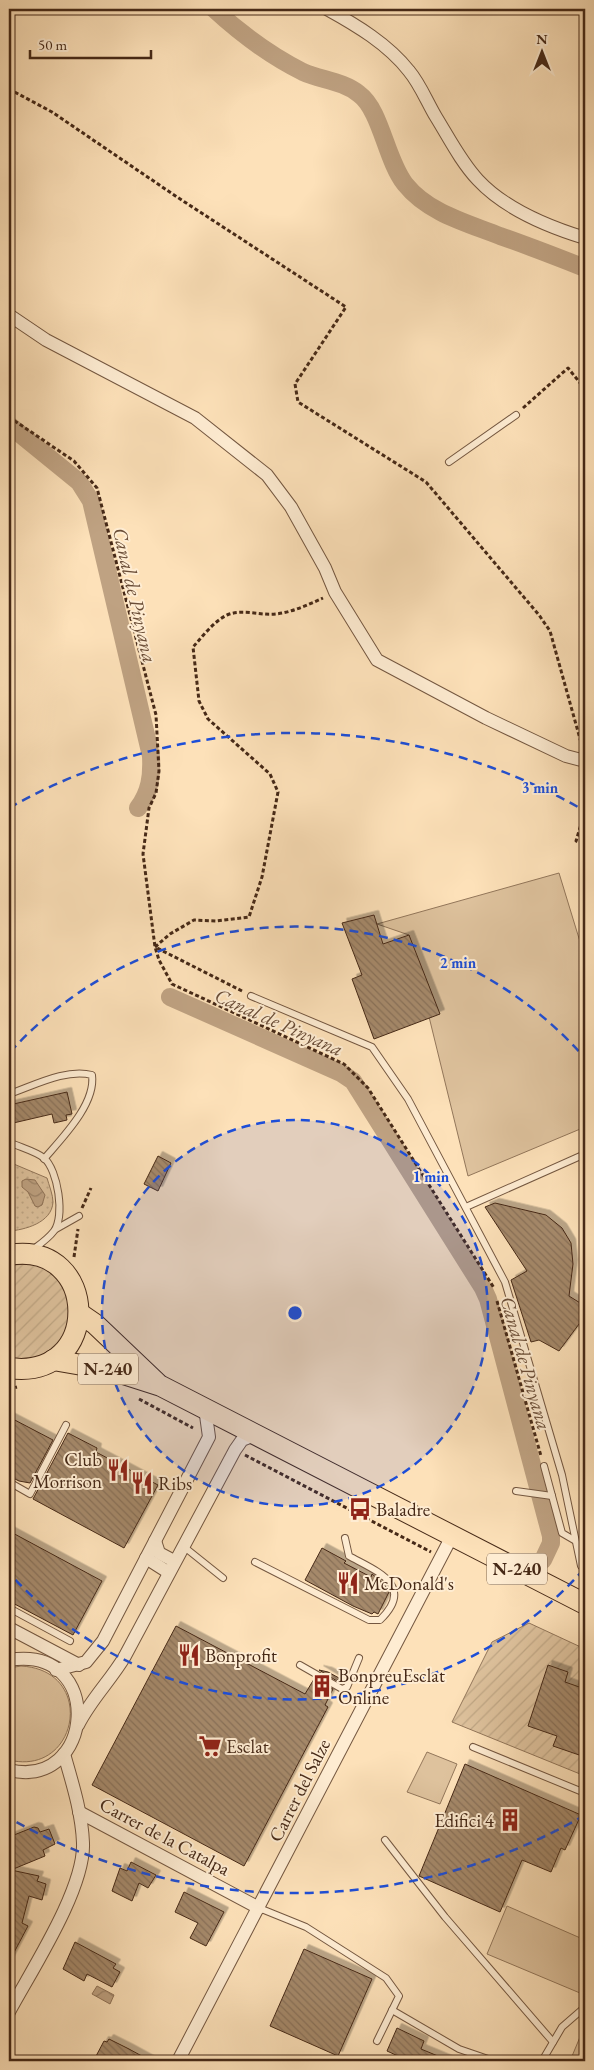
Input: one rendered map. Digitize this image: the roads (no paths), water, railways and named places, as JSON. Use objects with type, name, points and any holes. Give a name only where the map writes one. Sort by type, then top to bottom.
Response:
[{"type":"main road","name":"N-240","points":[[12,1371],[36,1367],[53,1360],[72,1340],[79,1313],[77,1294],[68,1277],[45,1258],[18,1254]]},
{"type":"main road","name":"N-240","points":[[79,1313],[95,1324],[160,1386]]},
{"type":"main road","name":"N-240","points":[[53,1360],[111,1370],[160,1386],[452,1536],[584,1601]]},
{"type":"street","points":[[327,9],[351,22],[390,51],[404,65],[416,79],[463,162],[488,189],[534,218],[560,230],[585,238]]},
{"type":"street","points":[[9,315],[46,340],[195,418],[267,475],[291,507],[325,568],[335,592],[377,660],[478,714],[566,756],[585,762]]},
{"type":"street","points":[[56,1670],[86,1662],[103,1641],[209,1437],[205,1408]]},
{"type":"street","points":[[9,1770],[30,1772],[49,1766],[64,1754],[73,1740],[87,1706],[110,1680],[121,1663],[182,1545],[235,1450],[242,1440],[255,1435]]},
{"type":"street","name":"Carrer del Salze","points":[[178,2061],[452,1536]]},
{"type":"street","points":[[155,1541],[158,1553],[171,1567]]},
{"type":"street","points":[[146,1558],[171,1567]]},
{"type":"street","points":[[9,1628],[79,1665]]},
{"type":"street","points":[[9,1660],[22,1658],[40,1661],[56,1670],[67,1680],[75,1694],[79,1709],[78,1724]]},
{"type":"street","name":"Carrer de la Catalpa","points":[[64,1754],[79,1812],[259,1908]]},
{"type":"street","points":[[9,2012],[59,1918],[79,1874],[83,1844],[79,1812]]},
{"type":"lane","points":[[449,462],[516,415]]},
{"type":"lane","points":[[250,996],[372,1047],[408,1099],[505,1282],[562,1475],[574,1540],[581,1566],[585,1569]]},
{"type":"lane","points":[[9,1094],[68,1074],[84,1073],[92,1075],[91,1090],[77,1119],[44,1159]]},
{"type":"lane","points":[[9,1142],[44,1159],[54,1177],[59,1197],[59,1217],[55,1230]]},
{"type":"lane","points":[[466,1207],[585,1154]]},
{"type":"lane","points":[[18,1254],[46,1240],[55,1230],[79,1216]]},
{"type":"lane","points":[[9,1482],[30,1494],[66,1425]]},
{"type":"lane","points":[[544,1466],[549,1496],[562,1534],[574,1540]]},
{"type":"lane","points":[[516,1491],[549,1496]]},
{"type":"lane","points":[[255,1562],[369,1620],[380,1620],[390,1608],[393,1588],[389,1578],[348,1556],[344,1538]]},
{"type":"lane","points":[[182,1545],[223,1578]]},
{"type":"lane","points":[[9,1608],[70,1641]]},
{"type":"lane","points":[[300,1666],[342,1689],[347,1688],[359,1658]]},
{"type":"lane","points":[[473,1747],[585,1793]]},
{"type":"lane","points":[[385,1840],[445,1917],[553,2042]]},
{"type":"lane","points":[[259,1908],[306,1927],[386,1978],[399,1996],[377,2041]]},
{"type":"lane","points":[[542,2061],[562,2027],[585,2007]]},
{"type":"lane","points":[[392,2010],[459,2049],[494,2061]]},
{"type":"water","points":[[26,1179],[35,1180],[45,1195],[42,1205],[35,1206],[28,1192],[22,1187],[22,1181]]},
{"type":"water","points":[[97,1986],[114,1995],[110,2004],[92,1994]]},
{"type":"waterway","name":"Canal de Pinyana","points":[[214,9],[234,27],[279,59],[310,75],[346,86],[367,101],[373,111],[398,174],[414,194],[425,203],[449,216],[585,268]]},
{"type":"waterway","name":"Canal de Pinyana","points":[[9,425],[79,482],[91,501],[151,756],[149,784],[138,808]]},
{"type":"waterway","name":"Canal de Pinyana","points":[[170,997],[341,1073],[353,1081],[483,1288],[488,1299],[551,1536],[551,1543],[543,1560]]},
{"type":"place","name":"Club Morrison","points":[[118,1470]]},
{"type":"place","name":"Ribs","points":[[142,1483]]},
{"type":"place","name":"Baladre","points":[[360,1509]]},
{"type":"place","name":"McDonald's","points":[[348,1583]]},
{"type":"place","name":"Bonprofit","points":[[189,1655]]},
{"type":"place","name":"BonpreuEsclat Online","points":[[322,1686]]},
{"type":"place","name":"Esclat","points":[[210,1746]]},
{"type":"place","name":"Edifici 4","points":[[510,1820]]}]
